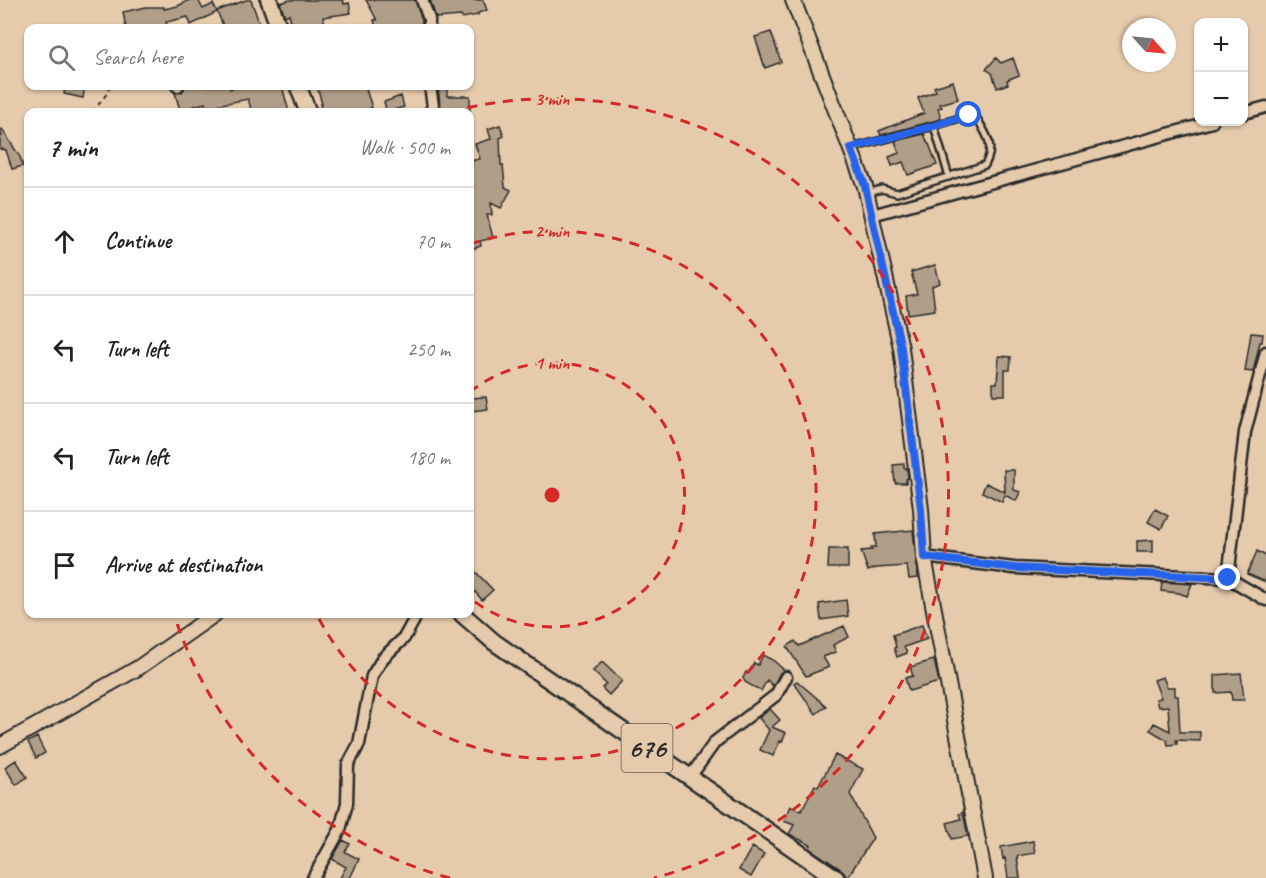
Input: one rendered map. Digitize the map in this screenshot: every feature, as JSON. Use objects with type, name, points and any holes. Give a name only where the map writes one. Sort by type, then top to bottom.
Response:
[{"type":"main road","points":[[269,0],[278,24]]},
{"type":"main road","points":[[300,90],[306,108]]},
{"type":"main road","name":"676","points":[[467,618],[494,642],[836,878]]},
{"type":"street","points":[[422,0],[429,24]]},
{"type":"street","points":[[793,0],[851,148],[867,193],[872,215],[901,348],[921,509],[924,557],[985,878]]},
{"type":"street","points":[[431,90],[432,108]]},
{"type":"street","points":[[1248,112],[1266,107]]},
{"type":"street","points":[[872,215],[1197,126]]},
{"type":"street","points":[[1228,578],[1245,432],[1266,352]]},
{"type":"street","points":[[924,557],[1014,568],[1228,578],[1266,600]]},
{"type":"street","points":[[0,746],[138,668],[209,618]]},
{"type":"street","points":[[313,878],[340,830],[347,803],[348,765],[359,744],[372,676],[383,658],[404,638],[414,618]]},
{"type":"street","points":[[690,777],[715,742],[776,695],[786,677]]},
{"type":"lane","points":[[851,148],[969,115],[976,117],[990,141],[990,157],[985,165],[897,193],[882,189],[867,193]]},
{"type":"lane","points":[[934,126],[948,177]]},
{"type":"path","points":[[96,108],[109,90]]},
{"type":"building","points":[[189,0],[198,0],[203,9],[213,4],[217,12],[193,24],[191,24],[188,17],[166,22],[167,24],[125,24],[123,12],[146,7],[164,7],[164,9],[178,6]]},
{"type":"building","points":[[251,0],[260,24],[222,24],[217,11]]},
{"type":"building","points":[[290,0],[343,0],[344,4],[349,3],[351,13],[323,17],[325,24],[292,24],[289,14],[285,16],[280,3]]},
{"type":"building","points":[[366,0],[415,0],[422,24],[375,24],[374,20],[377,20]]},
{"type":"building","points":[[430,0],[483,0],[487,10],[478,15],[462,18],[461,16],[436,18]]},
{"type":"building","points":[[771,32],[781,62],[765,68],[755,37]]},
{"type":"building","points":[[996,58],[1001,63],[1013,58],[1019,75],[1007,80],[1008,84],[997,88],[992,73],[986,69]]},
{"type":"building","points":[[953,81],[958,99],[940,104],[942,107],[938,108],[941,119],[881,135],[879,131],[924,113],[918,98],[936,91],[934,87]]},
{"type":"building","points":[[64,90],[84,90],[83,98],[64,94]]},
{"type":"building","points":[[183,90],[283,90],[288,108],[251,108],[248,99],[206,107],[205,103],[179,108],[175,93]]},
{"type":"building","points":[[318,90],[366,90],[372,108],[321,108],[320,104],[322,104]]},
{"type":"building","points":[[438,90],[447,90],[447,96],[470,96],[470,108],[439,108]]},
{"type":"building","points":[[401,96],[404,107],[386,108],[384,102]]},
{"type":"building","points":[[500,125],[504,136],[500,138],[501,165],[503,165],[505,187],[511,190],[501,208],[491,203],[492,215],[487,215],[493,238],[480,241],[481,246],[474,248],[474,160],[480,159],[475,144],[491,139],[488,129]]},
{"type":"building","points":[[2,129],[20,157],[23,166],[12,169],[6,150],[0,149],[0,136],[2,136],[0,130]]},
{"type":"building","points":[[924,134],[937,165],[908,175],[903,162],[892,166],[889,157],[899,153],[895,141]]},
{"type":"building","points":[[935,265],[940,283],[932,286],[935,310],[908,314],[906,296],[917,294],[911,272]]},
{"type":"building","points":[[1251,333],[1263,334],[1253,372],[1245,371]]},
{"type":"building","points":[[999,356],[1011,357],[1010,370],[1005,370],[1005,395],[993,395],[993,383],[997,383]]},
{"type":"building","points":[[486,397],[488,409],[474,411],[474,398]]},
{"type":"building","points":[[904,464],[904,468],[907,468],[906,483],[895,483],[893,465]]},
{"type":"building","points":[[1004,470],[1014,470],[1014,490],[1020,492],[1016,501],[1005,495],[1002,502],[982,492],[986,483],[1005,492]]},
{"type":"building","points":[[1155,509],[1168,516],[1161,529],[1148,522]]},
{"type":"building","points":[[913,530],[918,578],[909,579],[907,566],[876,568],[868,571],[861,551],[872,550],[871,547],[876,547],[875,534]]},
{"type":"building","points":[[1153,540],[1153,552],[1137,552],[1137,541]]},
{"type":"building","points":[[829,549],[848,549],[848,568],[828,568]]},
{"type":"building","points":[[1257,551],[1266,556],[1266,582],[1247,574]]},
{"type":"building","points":[[474,570],[493,590],[482,600],[474,591]]},
{"type":"building","points":[[1162,582],[1192,584],[1187,596],[1161,591]]},
{"type":"building","points":[[846,600],[848,616],[821,620],[819,604]]},
{"type":"building","points":[[922,625],[927,639],[904,647],[907,653],[897,657],[893,635]]},
{"type":"building","points":[[844,626],[849,637],[833,645],[836,652],[823,657],[829,667],[806,676],[787,647],[795,641],[799,646]]},
{"type":"building","points":[[763,655],[784,670],[773,686],[767,680],[761,691],[745,682],[743,678],[746,672],[749,673],[754,663],[758,665]]},
{"type":"building","points":[[934,660],[939,682],[909,691],[905,678],[913,676],[910,667]]},
{"type":"building","points":[[602,662],[622,681],[609,695],[602,688],[606,684],[593,671]]},
{"type":"building","points":[[1241,673],[1244,700],[1232,700],[1231,692],[1215,693],[1215,675]]},
{"type":"building","points":[[1163,677],[1167,687],[1175,687],[1175,696],[1178,696],[1180,732],[1200,732],[1200,741],[1176,740],[1177,744],[1168,745],[1167,740],[1150,730],[1154,723],[1170,731],[1168,706],[1158,707],[1156,699],[1161,698],[1154,680]]},
{"type":"building","points":[[797,681],[826,706],[816,714],[794,683]]},
{"type":"building","points":[[770,709],[780,720],[772,727],[786,733],[773,756],[760,750],[769,730],[759,718]]},
{"type":"building","points":[[37,737],[45,753],[36,758],[28,742]]},
{"type":"building","points":[[835,755],[863,769],[850,794],[873,838],[847,878],[842,870],[809,848],[811,845],[789,834],[794,825],[784,821],[791,806],[801,811],[815,785],[818,787]]},
{"type":"building","points":[[16,760],[27,777],[16,785],[5,767]]},
{"type":"building","points":[[963,812],[968,836],[952,839],[947,823],[961,819],[959,814]]},
{"type":"building","points":[[343,840],[350,844],[345,852],[359,859],[350,878],[340,878],[346,867],[332,859]]},
{"type":"building","points":[[1033,841],[1035,853],[1017,856],[1020,878],[1008,878],[1001,847]]},
{"type":"building","points":[[752,847],[764,854],[751,877],[739,870]]},
{"type":"route","points":[[969,115],[851,148],[865,186],[901,348],[921,509],[924,557],[1014,568],[1228,578]]}]
